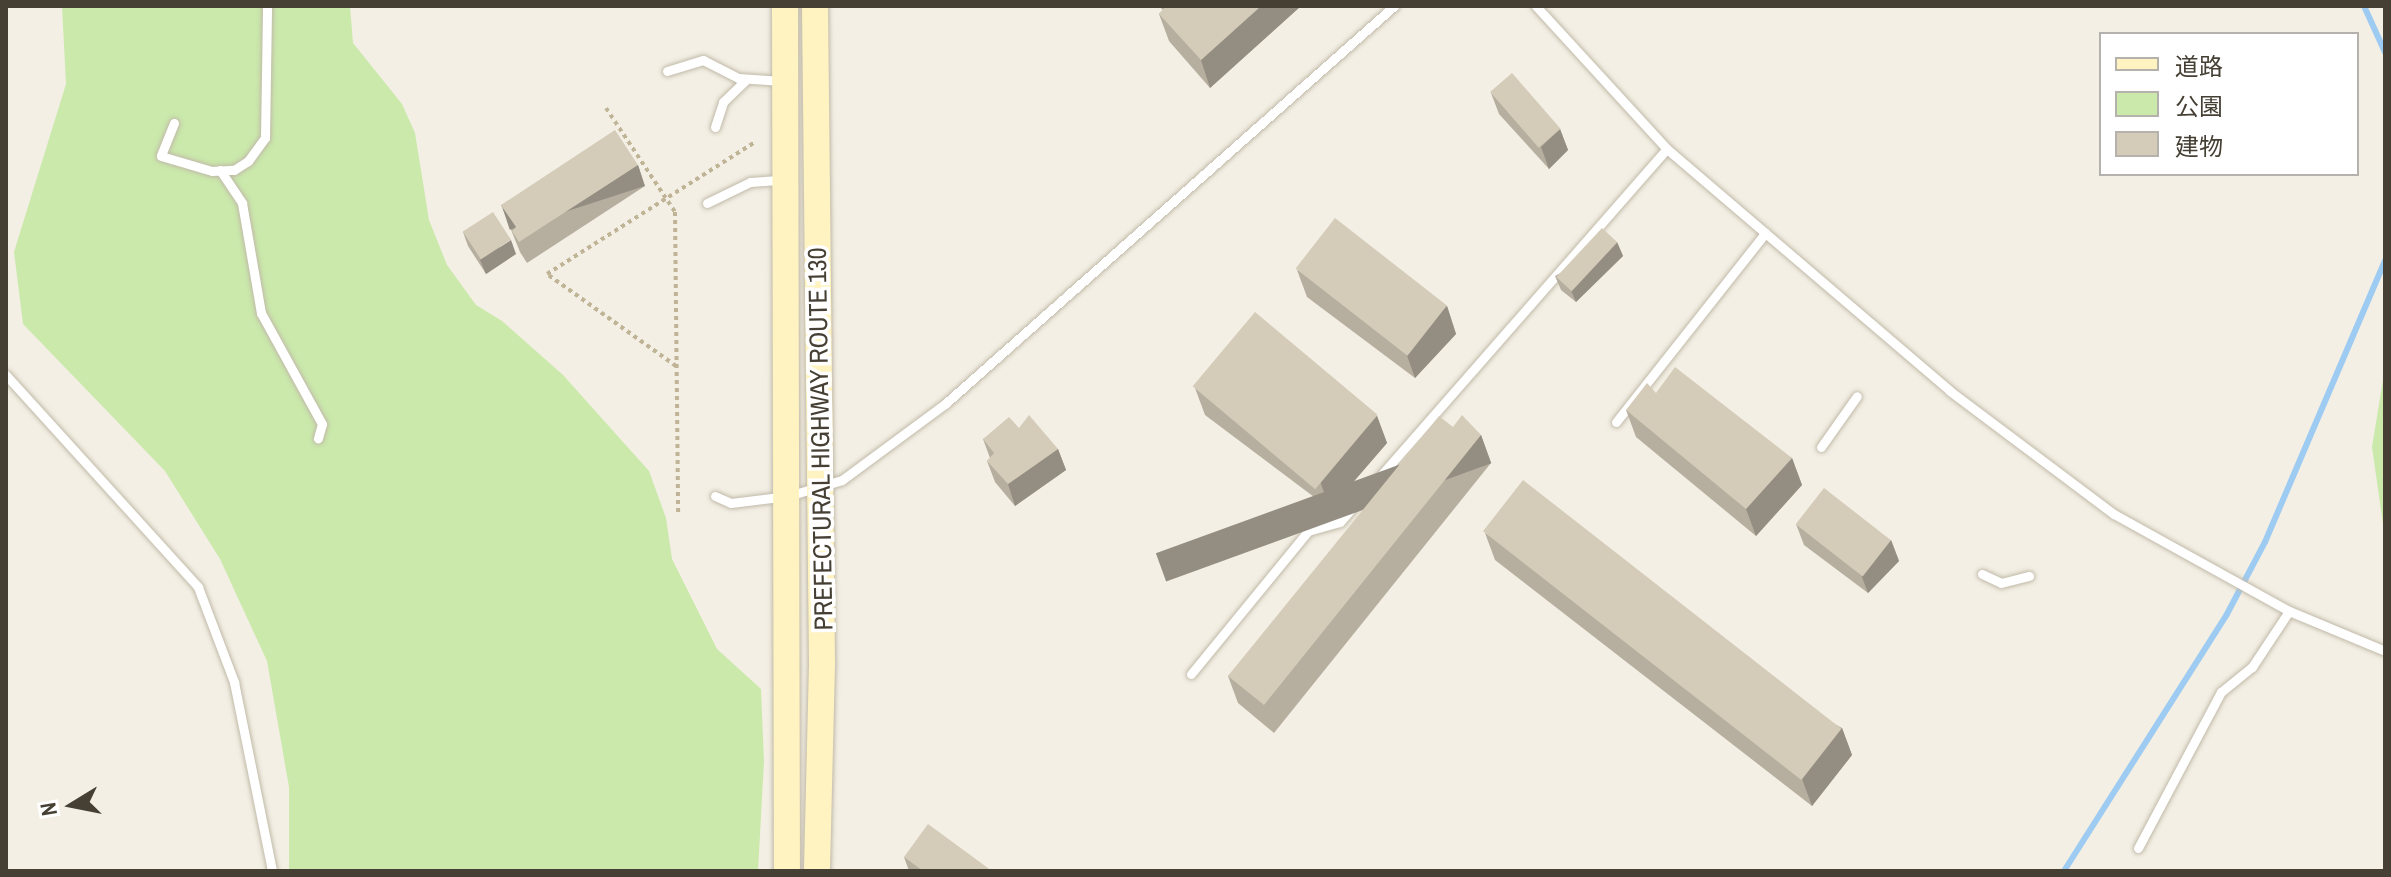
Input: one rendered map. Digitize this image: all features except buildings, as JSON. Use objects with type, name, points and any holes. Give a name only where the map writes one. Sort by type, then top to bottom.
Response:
[{"type":"main road","name":"PREFECTURAL HIGHWAY ROUTE 130","points":[[785,6],[787,871]]},
{"type":"main road","name":"PREFECTURAL HIGHWAY ROUTE 130","points":[[815,6],[821,488],[817,871]]},
{"type":"main road","points":[[777,871],[787,803]]},
{"type":"main road","points":[[817,818],[824,871]]},
{"type":"lane","points":[[174,123],[161,156],[220,170],[248,161],[265,138],[267,6]]},
{"type":"lane","points":[[715,496],[731,503],[788,496],[842,480],[946,403],[1394,6]]},
{"type":"lane","points":[[1536,6],[1667,149],[1950,391],[2114,514],[2289,611],[2385,651]]},
{"type":"lane","points":[[667,71],[703,60],[746,80],[785,81]]},
{"type":"lane","points":[[715,127],[723,102],[746,80]]},
{"type":"lane","points":[[1191,674],[1308,531],[1340,522],[1667,149]]},
{"type":"lane","points":[[220,170],[242,203],[261,313],[322,424],[318,438]]},
{"type":"lane","points":[[707,203],[750,182],[785,180]]},
{"type":"lane","points":[[1616,422],[1765,233]]},
{"type":"lane","points":[[6,375],[198,587],[234,682],[272,871]]},
{"type":"lane","points":[[1821,447],[1857,396]]},
{"type":"lane","points":[[1982,574],[2001,583],[2029,576]]},
{"type":"lane","points":[[2138,848],[2221,692],[2252,667],[2289,611]]},
{"type":"path","points":[[606,108],[675,212],[678,513]]},
{"type":"path","points":[[676,366],[547,274],[755,142]]},
{"type":"green space","points":[[62,6],[350,6],[353,43],[402,104],[415,133],[429,220],[447,265],[476,305],[502,321],[563,375],[649,471],[666,518],[672,559],[717,649],[761,689],[764,761],[758,871],[289,871],[289,787],[267,661],[220,559],[165,471],[23,324],[14,252],[66,84]]},
{"type":"green space","points":[[2385,368],[2385,538],[2372,447]]},
{"type":"waterway","points":[[2364,6],[2385,52]]},
{"type":"waterway","points":[[2064,871],[2227,614],[2265,542],[2385,260]]}]
